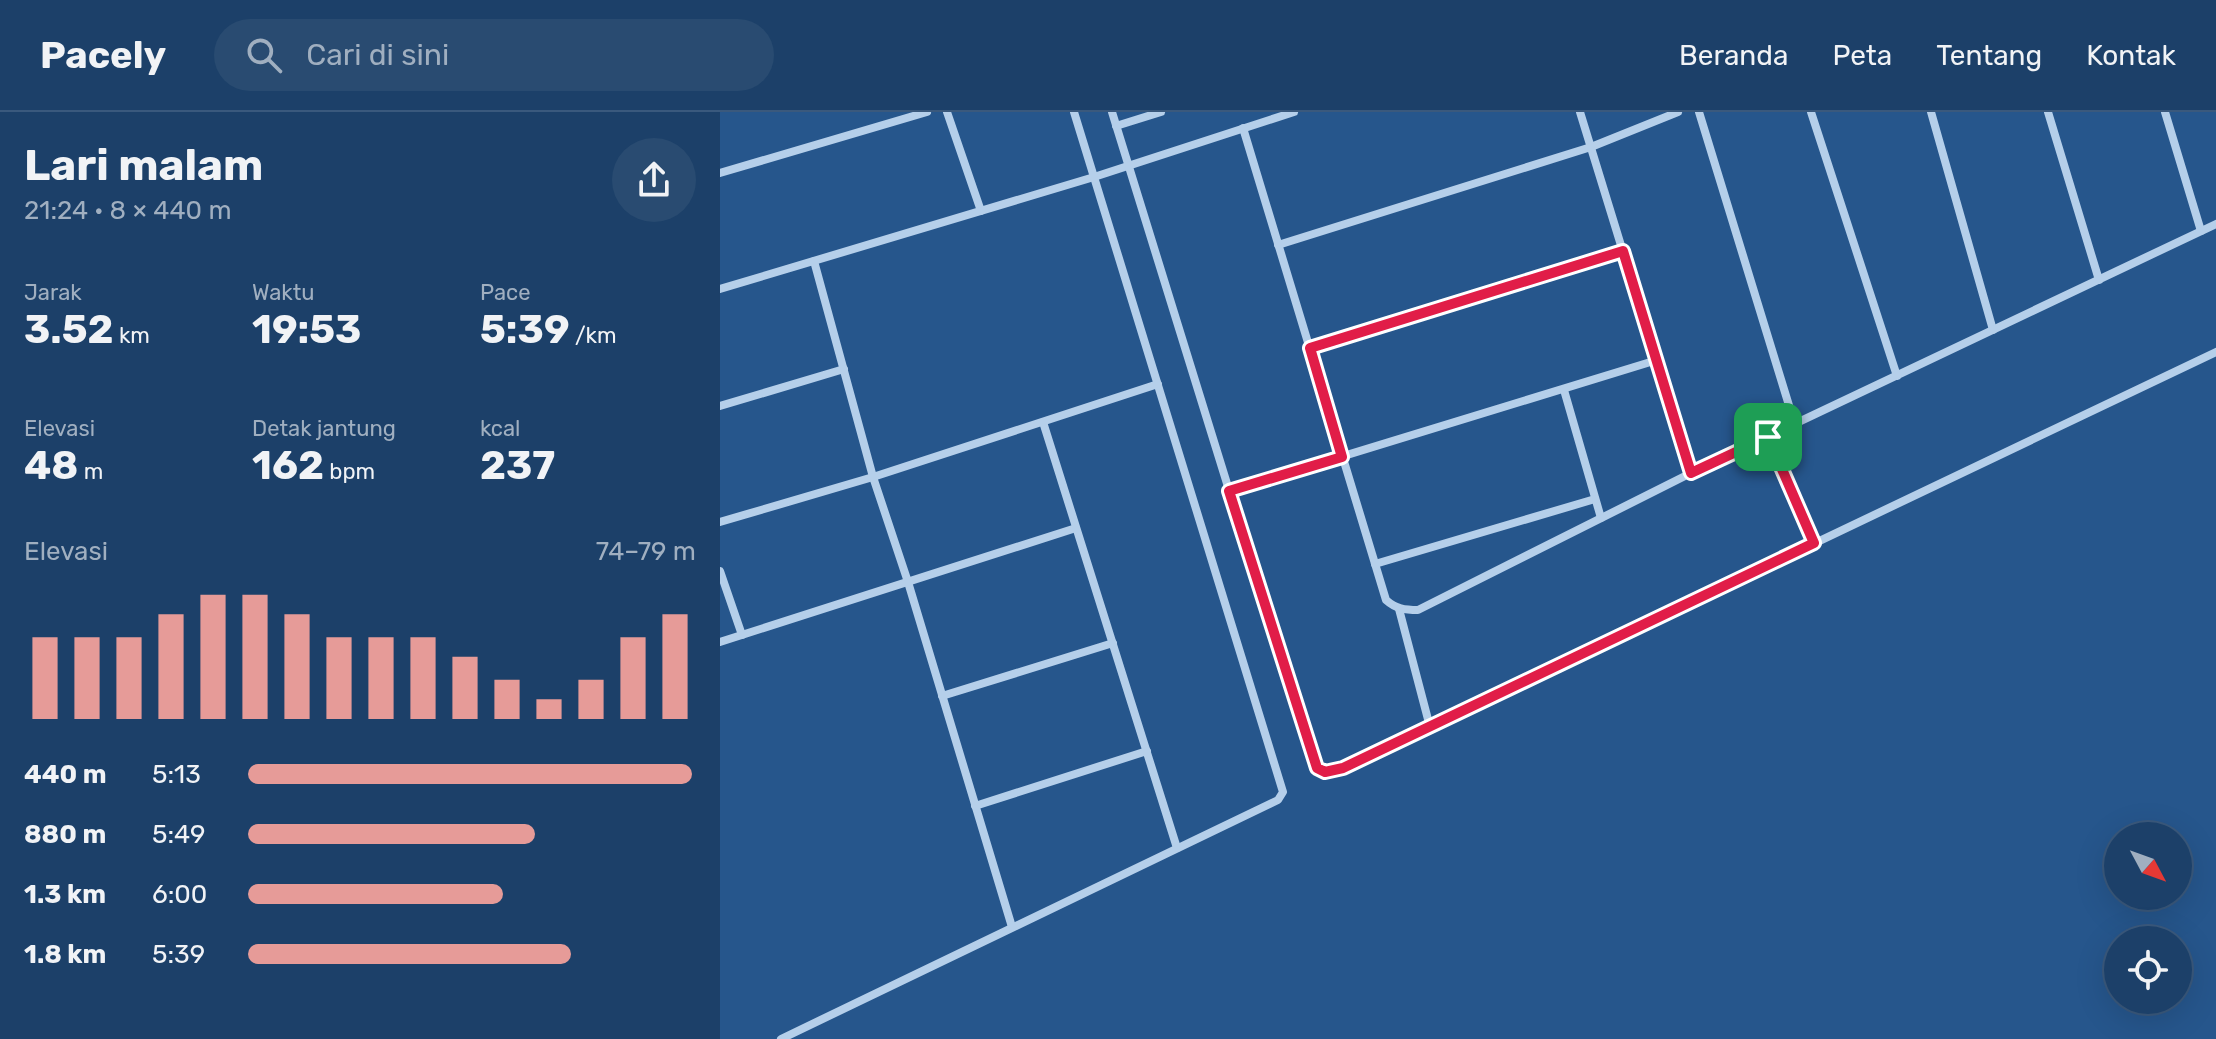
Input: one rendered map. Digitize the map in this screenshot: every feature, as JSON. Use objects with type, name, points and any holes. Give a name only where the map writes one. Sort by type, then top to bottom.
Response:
[{"type":"street","points":[[720,173],[927,112]]},
{"type":"street","points":[[947,112],[981,211]]},
{"type":"street","points":[[781,1039],[1278,800],[1283,792],[1074,112]]},
{"type":"street","points":[[1112,112],[1317,768],[1325,772],[1343,768],[1430,727],[2216,352]]},
{"type":"street","points":[[1116,126],[1161,112]]},
{"type":"street","points":[[720,289],[1094,177],[1294,112]]},
{"type":"street","points":[[1580,112],[1691,473]]},
{"type":"street","points":[[1278,245],[1591,147],[1678,112]]},
{"type":"street","points":[[1699,112],[1795,425]]},
{"type":"street","points":[[1811,112],[1897,376]]},
{"type":"street","points":[[1931,112],[1993,330]]},
{"type":"street","points":[[2048,112],[2099,280]]},
{"type":"street","points":[[2165,112],[2201,231]]},
{"type":"street","points":[[1243,128],[1386,600],[1399,609],[1418,610],[1691,473],[2216,224]]},
{"type":"street","points":[[1310,348],[1623,251]]},
{"type":"street","points":[[814,261],[873,477],[908,582],[1012,927]]},
{"type":"street","points":[[1229,491],[1657,360]]},
{"type":"street","points":[[720,406],[844,369]]},
{"type":"street","points":[[720,522],[873,477],[1158,384]]},
{"type":"street","points":[[1564,390],[1601,518]]},
{"type":"street","points":[[1043,422],[1177,848]]},
{"type":"street","points":[[1768,437],[1814,543]]},
{"type":"street","points":[[1375,564],[1595,499]]},
{"type":"street","points":[[720,642],[1076,528]]},
{"type":"street","points":[[720,571],[742,635]]},
{"type":"street","points":[[1399,609],[1430,727]]},
{"type":"street","points":[[942,696],[1113,643]]},
{"type":"street","points":[[975,806],[1147,751]]},
{"type":"route","points":[[1623,251],[1691,473],[1768,437],[1814,543],[1343,768],[1325,772],[1317,768],[1229,491],[1342,457],[1310,348],[1623,251]]}]
